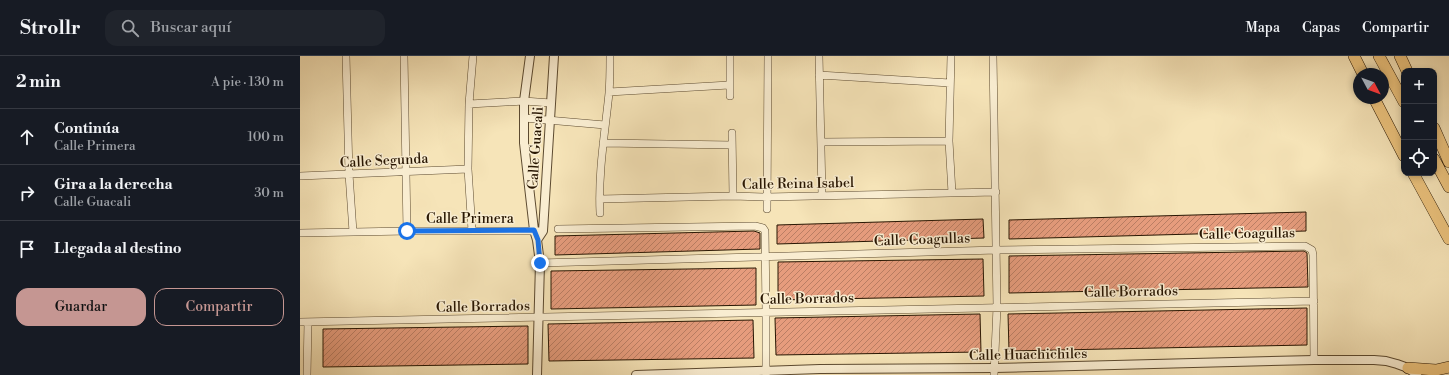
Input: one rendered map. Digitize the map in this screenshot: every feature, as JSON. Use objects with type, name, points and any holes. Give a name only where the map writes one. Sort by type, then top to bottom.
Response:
[{"type":"highway","points":[[1354,56],[1359,68]]},
{"type":"highway","points":[[1379,56],[1401,96]]},
{"type":"highway","points":[[1400,56],[1406,68]]},
{"type":"highway","points":[[1377,104],[1401,150]]},
{"type":"highway","points":[[1437,135],[1449,162]]},
{"type":"highway","points":[[1437,165],[1449,187]]},
{"type":"highway","points":[[1415,176],[1449,239]]},
{"type":"highway","points":[[1412,372],[1436,370],[1449,367]]},
{"type":"street","points":[[346,56],[349,174],[353,232]]},
{"type":"street","points":[[404,56],[407,231]]},
{"type":"street","points":[[472,231],[468,169],[469,104],[473,56]]},
{"type":"street","name":"Calle Guacali","points":[[530,56],[524,102],[524,143],[532,202],[534,230],[538,240],[540,263],[537,375]]},
{"type":"street","name":"Calle Guacali","points":[[538,240],[543,231],[554,56]]},
{"type":"street","points":[[600,213],[603,143],[609,92],[610,56]]},
{"type":"street","points":[[730,56],[730,96]]},
{"type":"street","points":[[767,209],[768,56]]},
{"type":"street","points":[[819,56],[822,195]]},
{"type":"street","points":[[951,56],[949,141],[952,193]]},
{"type":"street","points":[[993,56],[997,250],[997,307],[994,372]]},
{"type":"street","points":[[819,75],[950,84]]},
{"type":"street","points":[[609,92],[729,85]]},
{"type":"street","points":[[469,104],[524,102],[551,103]]},
{"type":"street","points":[[524,118],[605,125]]},
{"type":"street","points":[[732,133],[734,196]]},
{"type":"street","points":[[821,142],[949,141]]},
{"type":"street","points":[[603,143],[732,145]]},
{"type":"street","name":"Calle Segunda","points":[[300,176],[468,169]]},
{"type":"street","name":"Calle Reina Isabel","points":[[600,199],[996,192]]},
{"type":"street","points":[[532,202],[544,203]]},
{"type":"street","points":[[558,229],[759,226],[763,228],[765,233],[766,257],[766,373]]},
{"type":"street","name":"Calle Primera","points":[[300,233],[543,231]]},
{"type":"street","name":"Calle Coagullas","points":[[540,263],[997,250],[1305,246],[1312,250],[1314,255],[1314,301]]},
{"type":"street","points":[[1314,301],[1314,360]]},
{"type":"street","name":"Calle Borrados","points":[[300,322],[1314,301]]},
{"type":"street","points":[[307,375],[308,322]]},
{"type":"street","name":"Calle Huachichiles","points":[[636,375],[934,371],[994,372],[1314,360],[1374,360],[1397,364],[1412,372]]},
{"type":"building","points":[[1306,212],[1306,231],[1009,239],[1009,220]]},
{"type":"building","points":[[983,219],[984,238],[777,244],[777,225]]},
{"type":"building","points":[[754,231],[760,233],[760,249],[555,255],[555,236]]},
{"type":"building","points":[[1304,251],[1307,253],[1308,287],[1009,293],[1009,256]]},
{"type":"building","points":[[983,259],[984,296],[778,300],[778,262]]},
{"type":"building","points":[[756,268],[756,305],[551,309],[551,271]]},
{"type":"building","points":[[1307,308],[1307,345],[1009,351],[1008,314]]},
{"type":"building","points":[[980,314],[981,352],[776,355],[775,318]]},
{"type":"building","points":[[753,320],[754,358],[549,361],[548,324]]},
{"type":"building","points":[[528,326],[528,364],[323,367],[323,329]]},
{"type":"route","points":[[407,231],[534,230],[538,240],[540,263]]}]
